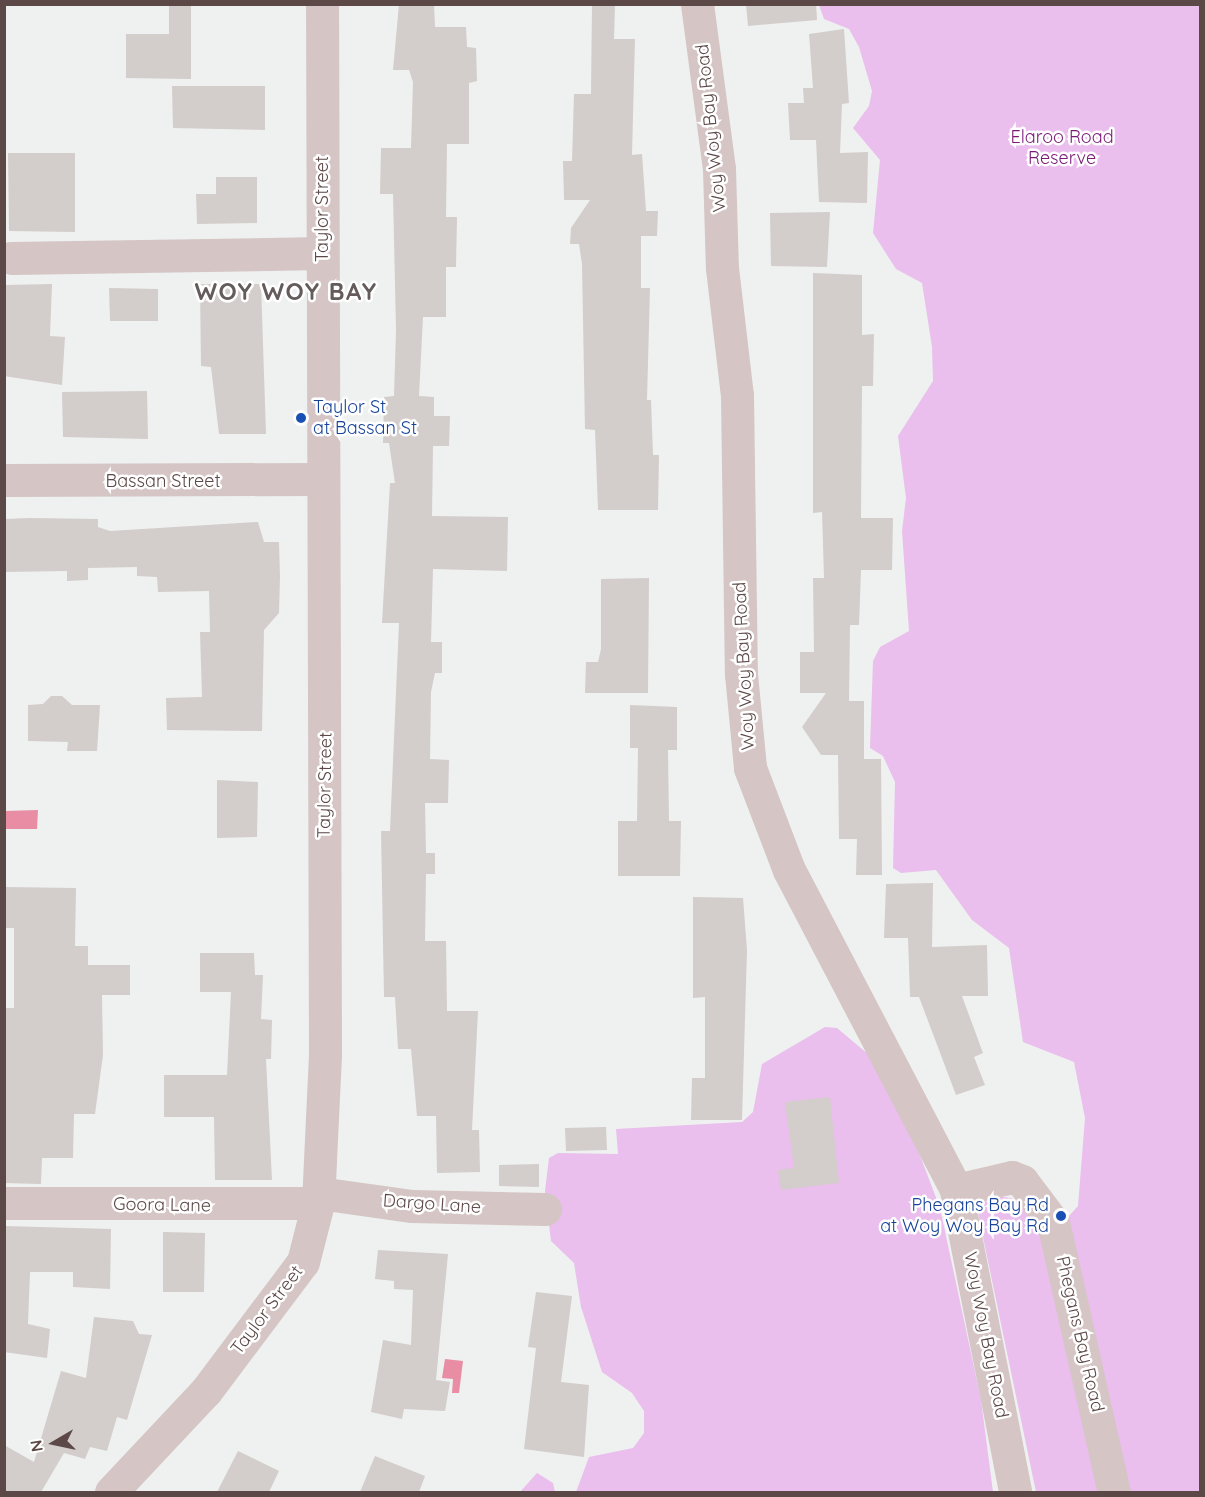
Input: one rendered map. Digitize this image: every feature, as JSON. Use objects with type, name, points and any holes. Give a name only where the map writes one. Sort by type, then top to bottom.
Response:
[{"type":"street","name":"Taylor Street","points":[[111,1492],[206,1391],[303,1262],[319,1198],[325,1053],[322,4]]},
{"type":"street","name":"Woy Woy Bay Road","points":[[697,4],[719,169],[722,268],[737,395],[741,674],[750,768],[789,870],[956,1190],[1015,1492]]},
{"type":"street","points":[[12,258],[322,253]]},
{"type":"street","name":"Bassan Street","points":[[4,480],[322,479]]},
{"type":"street","name":"Phegans Bay Road","points":[[956,1190],[1012,1177],[1022,1181],[1053,1222],[1114,1492]]},
{"type":"street","name":"Goora Lane","points":[[4,1203],[319,1198]]},
{"type":"street","name":"Dargo Lane","points":[[319,1198],[412,1206],[545,1209]]},
{"type":"green space","name":"Elaroo Road Reserve","points":[[819,5],[1200,5],[1200,1492],[1122,1492],[1068,1246],[1069,1216],[1078,1206],[1085,1118],[1074,1062],[1023,1042],[1009,948],[972,920],[936,870],[901,873],[893,868],[895,782],[883,756],[870,748],[873,661],[880,647],[909,631],[902,531],[906,498],[898,436],[933,381],[932,347],[922,283],[896,269],[873,233],[880,160],[853,128],[869,106],[872,91],[859,47],[849,29],[824,19]]},
{"type":"green space","points":[[825,1027],[837,1028],[868,1054],[913,1137],[940,1208],[981,1400],[993,1492],[576,1492],[589,1457],[633,1448],[644,1433],[644,1411],[632,1393],[602,1372],[581,1307],[574,1263],[551,1241],[545,1191],[549,1158],[558,1153],[618,1154],[616,1129],[742,1122],[753,1112],[762,1064]]},
{"type":"green space","points":[[997,1196],[1017,1199],[1045,1232],[1105,1492],[1036,1492],[978,1213],[985,1199]]},
{"type":"green space","points":[[537,1473],[553,1483],[555,1492],[520,1492]]},
{"type":"shaded area","points":[[38,810],[37,829],[5,829],[5,811]]},
{"type":"shaded area","points":[[445,1359],[463,1361],[459,1393],[452,1393],[453,1379],[442,1378]]},
{"type":"building","points":[[169,4],[191,4],[191,79],[126,78],[126,34],[169,34]]},
{"type":"building","points":[[399,4],[434,4],[435,27],[466,27],[467,47],[476,48],[477,81],[469,83],[469,144],[447,144],[446,217],[457,217],[456,267],[446,267],[446,317],[423,317],[419,396],[434,397],[434,416],[450,416],[449,446],[433,446],[432,516],[508,517],[507,571],[433,569],[431,642],[442,642],[442,673],[435,673],[431,692],[430,759],[449,760],[448,803],[425,803],[426,853],[435,853],[435,874],[426,874],[425,941],[446,941],[447,1011],[478,1011],[472,1130],[479,1130],[480,1172],[437,1173],[436,1116],[417,1116],[411,1049],[398,1049],[395,997],[384,997],[381,831],[390,831],[399,623],[382,623],[390,483],[395,483],[389,443],[383,443],[384,397],[394,396],[396,330],[393,194],[380,194],[381,148],[411,148],[413,82],[409,70],[393,70]]},
{"type":"building","points":[[592,4],[615,4],[614,39],[635,39],[632,155],[642,154],[646,211],[658,211],[657,236],[641,236],[641,288],[650,288],[647,400],[651,400],[653,455],[659,455],[658,510],[598,510],[595,430],[585,429],[582,264],[579,244],[570,244],[571,228],[590,200],[564,200],[563,161],[572,161],[574,94],[591,94]]},
{"type":"building","points":[[746,4],[816,4],[817,20],[748,26]]},
{"type":"building","points":[[844,29],[849,103],[842,104],[840,153],[868,152],[867,203],[819,202],[816,140],[790,140],[788,103],[804,103],[803,88],[813,88],[809,34]]},
{"type":"building","points":[[172,86],[265,86],[265,130],[173,128]]},
{"type":"building","points":[[8,153],[75,153],[75,232],[9,231]]},
{"type":"building","points":[[216,177],[257,177],[257,223],[197,224],[196,194],[216,194]]},
{"type":"building","points":[[830,212],[827,267],[771,266],[770,213]]},
{"type":"building","points":[[813,273],[862,275],[862,335],[874,334],[873,386],[862,386],[861,518],[893,518],[892,570],[861,570],[859,625],[850,625],[849,701],[864,701],[864,759],[881,759],[882,875],[856,875],[857,839],[839,839],[838,755],[821,755],[802,727],[826,693],[800,693],[800,652],[814,652],[813,578],[824,578],[822,512],[813,513]]},
{"type":"building","points":[[52,284],[50,336],[65,337],[62,385],[4,376],[4,285]]},
{"type":"building","points":[[200,284],[261,284],[266,434],[219,434],[211,367],[201,366]]},
{"type":"building","points":[[109,288],[158,289],[158,321],[110,321]]},
{"type":"building","points":[[147,391],[148,439],[63,437],[62,392]]},
{"type":"building","points":[[4,519],[98,519],[98,527],[110,531],[258,522],[264,542],[279,542],[280,577],[279,613],[264,630],[262,731],[167,730],[166,698],[202,697],[200,632],[210,632],[209,591],[158,592],[157,577],[137,576],[137,567],[88,568],[88,580],[67,581],[67,571],[4,572]]},
{"type":"building","points":[[649,578],[648,693],[585,693],[586,662],[598,662],[601,649],[601,579]]},
{"type":"building","points":[[51,696],[62,696],[72,705],[100,705],[97,751],[67,751],[68,742],[28,741],[28,705],[43,704]]},
{"type":"building","points":[[630,705],[677,707],[677,750],[668,750],[669,821],[681,821],[680,876],[618,876],[618,821],[637,821],[638,748],[630,748]]},
{"type":"building","points":[[217,780],[258,782],[257,837],[217,838]]},
{"type":"building","points":[[933,883],[932,947],[987,945],[988,996],[962,996],[983,1053],[974,1057],[985,1085],[956,1095],[919,997],[910,997],[908,938],[884,938],[886,884]]},
{"type":"building","points":[[4,887],[76,888],[75,946],[88,946],[88,965],[130,965],[130,995],[102,995],[103,1055],[95,1114],[74,1114],[73,1158],[42,1158],[41,1184],[4,1183],[4,1008],[14,1008],[14,928],[4,928]]},
{"type":"building","points":[[693,897],[743,898],[747,950],[742,1120],[691,1120],[692,1078],[705,1078],[705,997],[693,998]]},
{"type":"building","points":[[200,953],[254,953],[255,975],[263,975],[261,1019],[272,1020],[271,1059],[266,1059],[272,1180],[215,1180],[214,1117],[164,1117],[164,1075],[227,1075],[231,992],[200,992]]},
{"type":"building","points":[[830,1097],[839,1183],[781,1190],[778,1170],[794,1168],[785,1102]]},
{"type":"building","points":[[606,1127],[607,1150],[566,1151],[565,1128]]},
{"type":"building","points":[[539,1164],[539,1187],[499,1186],[499,1165]]},
{"type":"building","points":[[4,1226],[111,1229],[110,1289],[73,1287],[73,1272],[30,1272],[28,1324],[50,1329],[47,1358],[4,1352]]},
{"type":"building","points":[[163,1232],[205,1233],[204,1292],[163,1292]]},
{"type":"building","points":[[378,1250],[448,1254],[436,1380],[450,1382],[445,1411],[404,1409],[402,1419],[371,1412],[383,1340],[411,1345],[413,1290],[394,1289],[394,1281],[375,1279]]},
{"type":"building","points":[[536,1292],[572,1296],[561,1382],[589,1385],[584,1457],[524,1449],[536,1348],[528,1347]]},
{"type":"building","points":[[94,1317],[133,1321],[139,1334],[152,1335],[127,1420],[117,1417],[107,1451],[90,1447],[85,1459],[64,1453],[41,1492],[4,1492],[4,1445],[34,1462],[61,1371],[86,1378]]},
{"type":"building","points":[[238,1451],[279,1471],[269,1492],[217,1492]]},
{"type":"building","points":[[375,1456],[425,1476],[419,1492],[360,1492]]},
{"type":"place","name":"Taylor St at Bassan St","points":[[301,418]]},
{"type":"place","name":"Phegans Bay Rd at Woy Woy Bay Rd","points":[[1061,1216]]},
{"type":"district","name":"WOY WOY BAY","points":[[286,292]]}]
